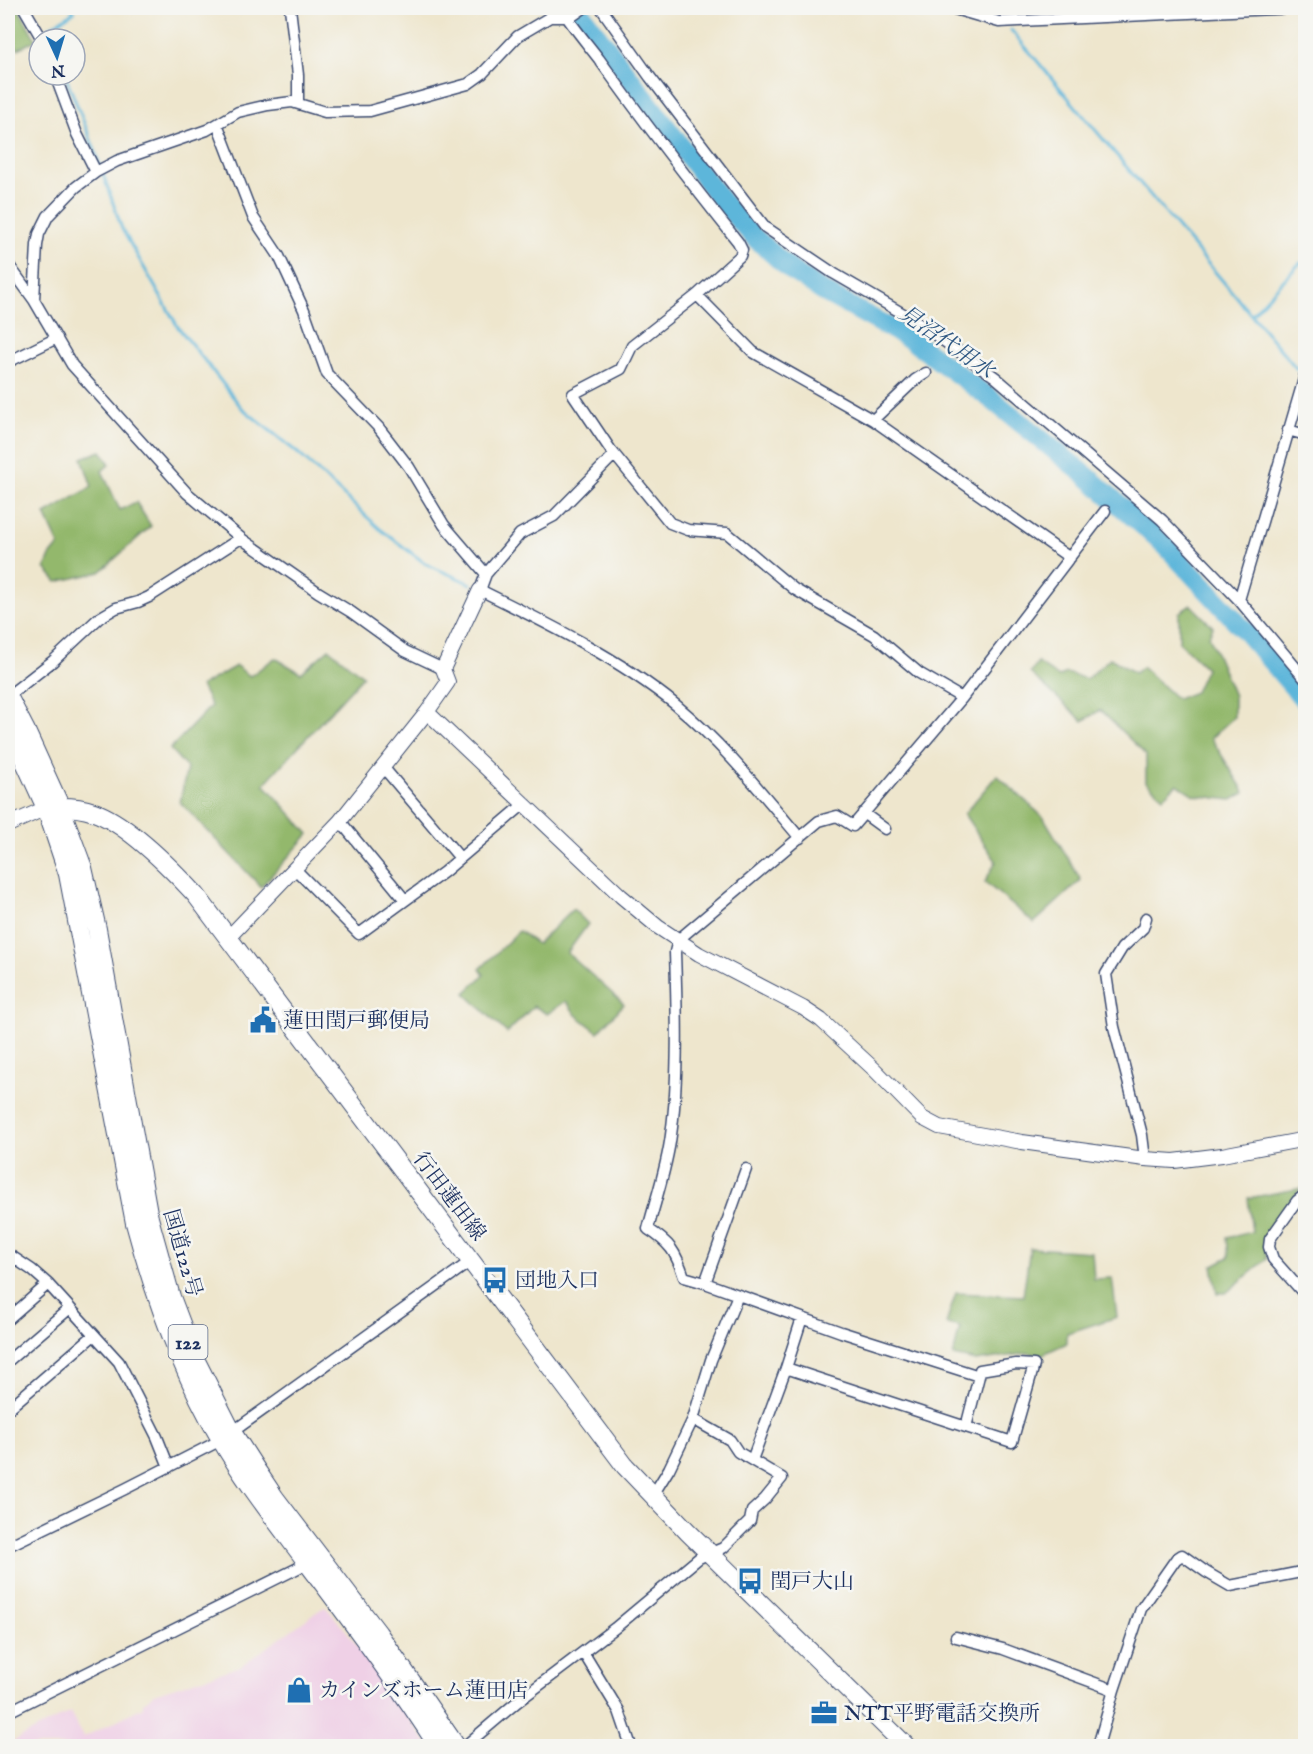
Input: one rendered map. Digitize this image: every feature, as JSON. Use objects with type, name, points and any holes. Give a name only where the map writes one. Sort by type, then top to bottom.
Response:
[{"type":"main road","name":"122","points":[[8,696],[25,729],[53,807]]},
{"type":"main road","name":"122","points":[[8,725],[53,807]]},
{"type":"main road","name":"行田蓮田線","points":[[53,807],[95,812],[124,830],[175,872],[196,895],[625,1466],[906,1746]]},
{"type":"main road","name":"国道122号","points":[[53,807],[71,889],[135,1223],[145,1262],[170,1335],[199,1398],[378,1633],[456,1746]]},
{"type":"main road","name":"国道122号","points":[[226,1436],[264,1506],[367,1642],[438,1746]]},
{"type":"street","points":[[24,8],[35,27]]},
{"type":"street","points":[[290,8],[298,75],[298,102]]},
{"type":"street","points":[[561,8],[694,189],[738,242],[742,250],[740,256],[697,296],[632,346],[621,369],[573,394],[614,454],[670,523],[688,530],[727,533],[794,589],[874,635],[919,673],[962,698]]},
{"type":"street","points":[[34,300],[39,234],[48,216],[60,202],[96,172],[117,161],[218,126],[238,112],[268,105],[298,102],[325,112],[370,111],[468,84],[482,74],[518,36],[550,17],[569,17],[584,8]]},
{"type":"street","points":[[601,8],[656,86],[765,227],[833,273],[914,320],[995,377],[1162,520],[1239,600],[1305,680]]},
{"type":"street","points":[[951,8],[999,22],[1297,8]]},
{"type":"street","points":[[59,87],[77,134],[96,172]]},
{"type":"street","points":[[218,126],[253,217],[279,256],[306,315],[327,374],[379,428],[409,467],[444,525],[486,574]]},
{"type":"street","points":[[8,264],[34,300],[72,365],[187,493],[241,538],[318,592],[351,612],[405,651],[443,669],[448,682],[428,712],[340,821],[227,939]]},
{"type":"street","points":[[697,296],[753,352],[873,420],[1070,558]]},
{"type":"street","points":[[8,362],[57,338]]},
{"type":"street","points":[[1239,600],[1305,372]]},
{"type":"street","points":[[873,420],[915,380],[926,373]]},
{"type":"street","points":[[1288,430],[1305,435]]},
{"type":"street","points":[[443,669],[486,574],[520,534],[555,516],[614,454]]},
{"type":"street","points":[[978,1376],[684,1277],[672,1247],[648,1229],[671,1137],[675,1050],[675,952],[678,940],[819,821],[837,816],[853,826],[962,698],[1105,511]]},
{"type":"street","points":[[8,696],[52,661],[99,618],[116,608],[149,597],[241,538]]},
{"type":"street","points":[[480,590],[530,614],[595,651],[640,678],[677,705],[741,767],[800,838]]},
{"type":"street","points":[[428,712],[621,896],[699,954],[803,1008],[821,1020],[922,1118],[939,1126],[1022,1142],[1174,1161],[1222,1155],[1305,1139]]},
{"type":"street","points":[[383,767],[460,858]]},
{"type":"street","points":[[295,869],[359,934],[444,872],[524,804]]},
{"type":"street","points":[[8,825],[53,807]]},
{"type":"street","points":[[863,813],[885,830]]},
{"type":"street","points":[[340,821],[405,900]]},
{"type":"street","points":[[1145,1159],[1142,1135],[1114,1027],[1106,974],[1122,948],[1143,928],[1146,918]]},
{"type":"street","points":[[705,1283],[746,1169]]},
{"type":"street","points":[[1305,1194],[1297,1201],[1270,1239],[1269,1247],[1273,1259],[1305,1296]]},
{"type":"street","points":[[8,1254],[48,1284],[119,1362],[157,1437],[169,1467]]},
{"type":"street","points":[[8,1546],[169,1467],[226,1436],[471,1261]]},
{"type":"street","points":[[8,1319],[48,1284]]},
{"type":"street","points":[[653,1496],[693,1419],[711,1360],[738,1295]]},
{"type":"street","points":[[8,1361],[70,1308]]},
{"type":"street","points":[[752,1460],[802,1318]]},
{"type":"street","points":[[8,1409],[94,1335]]},
{"type":"street","points":[[786,1368],[966,1427],[1012,1442],[1034,1365],[1016,1364],[980,1370],[966,1427]]},
{"type":"street","points":[[465,1746],[517,1702],[675,1580],[699,1558],[723,1548],[750,1521],[752,1511],[782,1478],[738,1452],[730,1440],[693,1419]]},
{"type":"street","points":[[1098,1746],[1141,1609],[1176,1559],[1182,1555],[1230,1586],[1305,1571]]},
{"type":"street","points":[[8,1712],[308,1563]]},
{"type":"street","points":[[956,1637],[1003,1649],[1114,1690]]},
{"type":"street","points":[[583,1652],[619,1711],[631,1746]]},
{"type":"shaded area","points":[[325,1606],[347,1632],[429,1746],[8,1746],[70,1712],[84,1737],[143,1707],[143,1703],[154,1694],[241,1666]]},
{"type":"green space","points":[[8,8],[18,8],[29,27],[27,44],[18,49],[11,43],[8,44]]},
{"type":"green space","points":[[101,451],[110,464],[102,471],[120,510],[136,502],[151,526],[100,572],[57,582],[45,568],[50,556],[59,545],[45,514],[92,487],[82,458]]},
{"type":"green space","points":[[1191,605],[1213,627],[1209,636],[1234,696],[1234,717],[1211,738],[1245,793],[1231,800],[1194,795],[1177,784],[1163,797],[1146,782],[1146,755],[1100,710],[1083,721],[1030,673],[1038,663],[1059,677],[1066,673],[1087,679],[1110,658],[1135,673],[1142,667],[1177,699],[1195,692],[1206,668],[1179,642],[1179,613]]},
{"type":"green space","points":[[329,649],[363,676],[264,784],[309,834],[261,887],[180,802],[187,768],[170,749],[211,706],[201,686],[236,666],[250,676],[275,658],[301,673]]},
{"type":"green space","points":[[997,775],[1044,818],[1081,880],[1034,923],[985,882],[996,861],[964,814]]},
{"type":"green space","points":[[573,909],[588,924],[567,953],[624,1004],[598,1032],[576,1015],[566,1001],[547,1014],[534,1006],[507,1033],[465,993],[484,975],[480,969],[519,931],[537,944]]},
{"type":"green space","points":[[1302,1188],[1269,1228],[1265,1247],[1267,1259],[1226,1293],[1217,1293],[1212,1266],[1229,1257],[1227,1238],[1252,1232],[1248,1198]]},
{"type":"green space","points":[[1030,1248],[1092,1252],[1094,1279],[1112,1278],[1117,1317],[1067,1333],[1067,1343],[1041,1355],[1028,1353],[976,1361],[953,1356],[960,1327],[946,1324],[956,1293],[1023,1296]]},
{"type":"waterway","points":[[50,27],[74,12],[71,8]]},
{"type":"waterway","name":"見沼代用水","points":[[577,8],[724,204],[755,238],[791,270],[822,291],[910,339],[991,399],[1089,478],[1165,545],[1248,634],[1306,702]]},
{"type":"waterway","points":[[1002,8],[1002,13]]},
{"type":"waterway","points":[[1011,30],[1302,375]]},
{"type":"waterway","points":[[70,87],[122,229],[178,327],[242,408],[299,454],[380,529],[426,564],[471,584]]},
{"type":"waterway","points":[[1251,315],[1300,263],[1306,264]]},
{"type":"place","name":"蓮田閏戸郵便局","points":[[263,1020]]},
{"type":"place","name":"団地入口","points":[[495,1280]]},
{"type":"place","name":"閏戸大山","points":[[750,1581]]},
{"type":"place","name":"カインズホーム蓮田店","points":[[299,1690]]},
{"type":"place","name":"NTT平野電話交換所","points":[[824,1713]]}]
